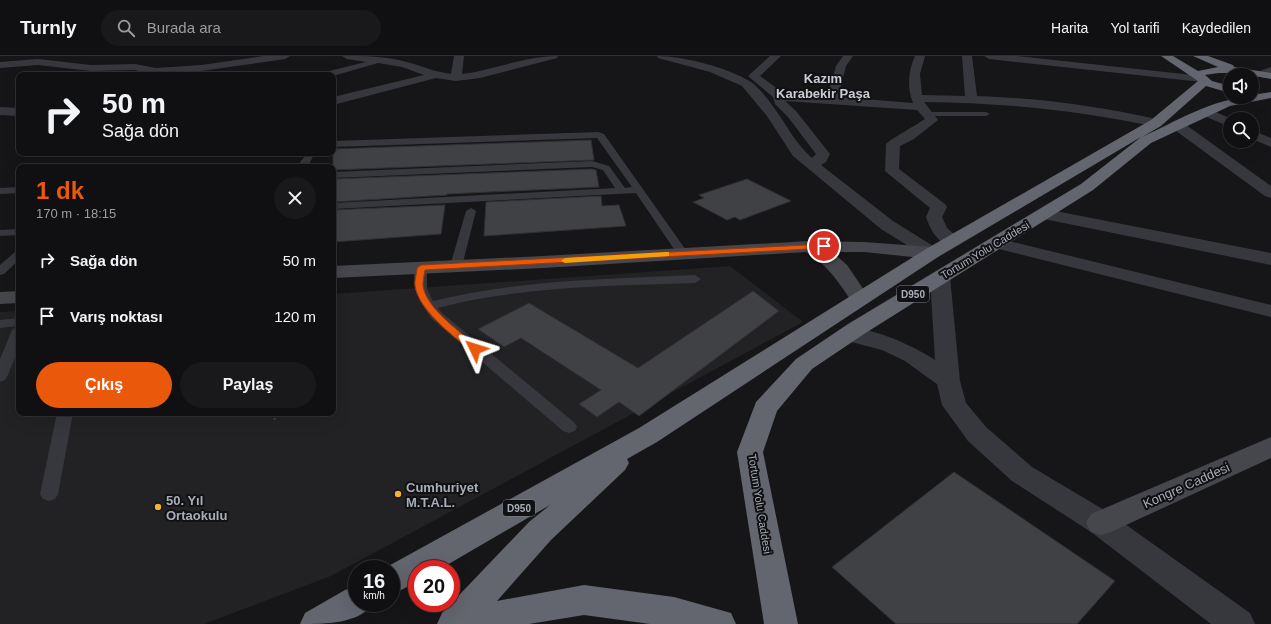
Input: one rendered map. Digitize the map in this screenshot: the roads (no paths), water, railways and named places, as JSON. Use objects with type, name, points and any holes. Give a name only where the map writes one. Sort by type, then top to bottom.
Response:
[{"type":"highway","points":[[1166,56],[1202,79],[1223,87]]},
{"type":"highway","name":"Tortum Yolu Caddesi","points":[[1198,56],[1233,68]]},
{"type":"highway","name":"Tortum Yolu Caddesi","points":[[400,577],[648,435],[932,253],[1156,122],[1202,79],[1201,73],[1207,71],[1223,71]]},
{"type":"highway","name":"Tortum Yolu Caddesi","points":[[782,624],[750,452],[765,408],[804,364],[848,334],[1087,187],[1146,140],[1266,84]]},
{"type":"highway","name":"Tortum Yolu Caddesi","points":[[454,624],[540,531],[648,435]]},
{"type":"highway","points":[[464,624],[522,610],[584,600],[674,612],[719,624]]},
{"type":"highway","points":[[317,624],[348,606]]},
{"type":"street","points":[[38,62],[56,56]]},
{"type":"street","points":[[167,72],[285,56]]},
{"type":"street","points":[[348,56],[367,57],[412,67],[436,75],[456,78],[480,75],[553,56]]},
{"type":"street","points":[[412,67],[417,56]]},
{"type":"street","points":[[456,78],[459,56]]},
{"type":"street","points":[[662,56],[718,72],[746,84],[772,114],[798,153],[887,225],[932,253]]},
{"type":"street","points":[[753,76],[776,56]]},
{"type":"street","points":[[832,99],[841,66],[848,56]]},
{"type":"street","points":[[920,56],[916,62],[915,83],[922,106],[932,120],[909,136],[893,144],[892,171],[940,208],[934,218],[936,224],[939,231],[953,241]]},
{"type":"street","points":[[967,56],[970,95],[973,99]]},
{"type":"street","points":[[989,56],[1033,58],[1202,79]]},
{"type":"street","points":[[693,57],[753,76],[779,96],[789,98],[832,99],[922,106],[973,99],[1087,109],[1156,122]]},
{"type":"street","points":[[336,72],[382,61]]},
{"type":"street","points":[[0,65],[38,62],[85,68],[144,68],[155,72]]},
{"type":"street","points":[[336,100],[436,75]]},
{"type":"street","points":[[779,96],[779,101],[792,114],[823,154],[821,159],[811,164]]},
{"type":"street","points":[[0,111],[16,112]]},
{"type":"street","points":[[1206,112],[1223,120]]},
{"type":"street","points":[[1177,126],[1271,193]]},
{"type":"street","points":[[1259,137],[1271,143]]},
{"type":"street","points":[[1045,214],[1271,259]]},
{"type":"street","points":[[997,243],[1271,311]]},
{"type":"street","points":[[336,272],[810,246],[864,247],[932,253]]},
{"type":"street","points":[[810,246],[826,256],[840,270],[860,299]]},
{"type":"street","points":[[940,277],[948,381],[954,405],[977,434],[1022,474],[1101,523],[1238,624]]},
{"type":"street","points":[[0,298],[16,297]]},
{"type":"street","points":[[848,334],[878,340],[906,351],[923,361],[948,381]]},
{"type":"street","name":"Kongre Caddesi","points":[[1101,523],[1271,447]]},
{"type":"lane","points":[[922,106],[986,114]]},
{"type":"lane","points":[[336,144],[592,134],[601,136],[607,157],[638,190],[682,253]]},
{"type":"lane","points":[[336,168],[607,157]]},
{"type":"lane","points":[[336,175],[592,164],[606,168],[622,191]]},
{"type":"lane","points":[[0,191],[16,190]]},
{"type":"lane","points":[[336,206],[638,190]]},
{"type":"lane","points":[[456,266],[471,211]]},
{"type":"lane","points":[[0,233],[16,232]]},
{"type":"lane","points":[[0,271],[16,257]]},
{"type":"lane","points":[[421,268],[419,286],[429,306],[437,316],[568,427]]},
{"type":"lane","points":[[429,306],[471,295],[523,288],[695,279]]},
{"type":"lane","points":[[0,324],[16,322]]},
{"type":"lane","points":[[0,377],[14,354]]},
{"type":"lane","points":[[49,494],[63,416]]},
{"type":"place","name":"Cumhuriyet M.T.A.L.","points":[[398,494]]},
{"type":"place","name":"50. Yıl Ortaokulu","points":[[158,507]]},
{"type":"district","name":"Kazım Karabekir Paşa","points":[[823,86]]}]
